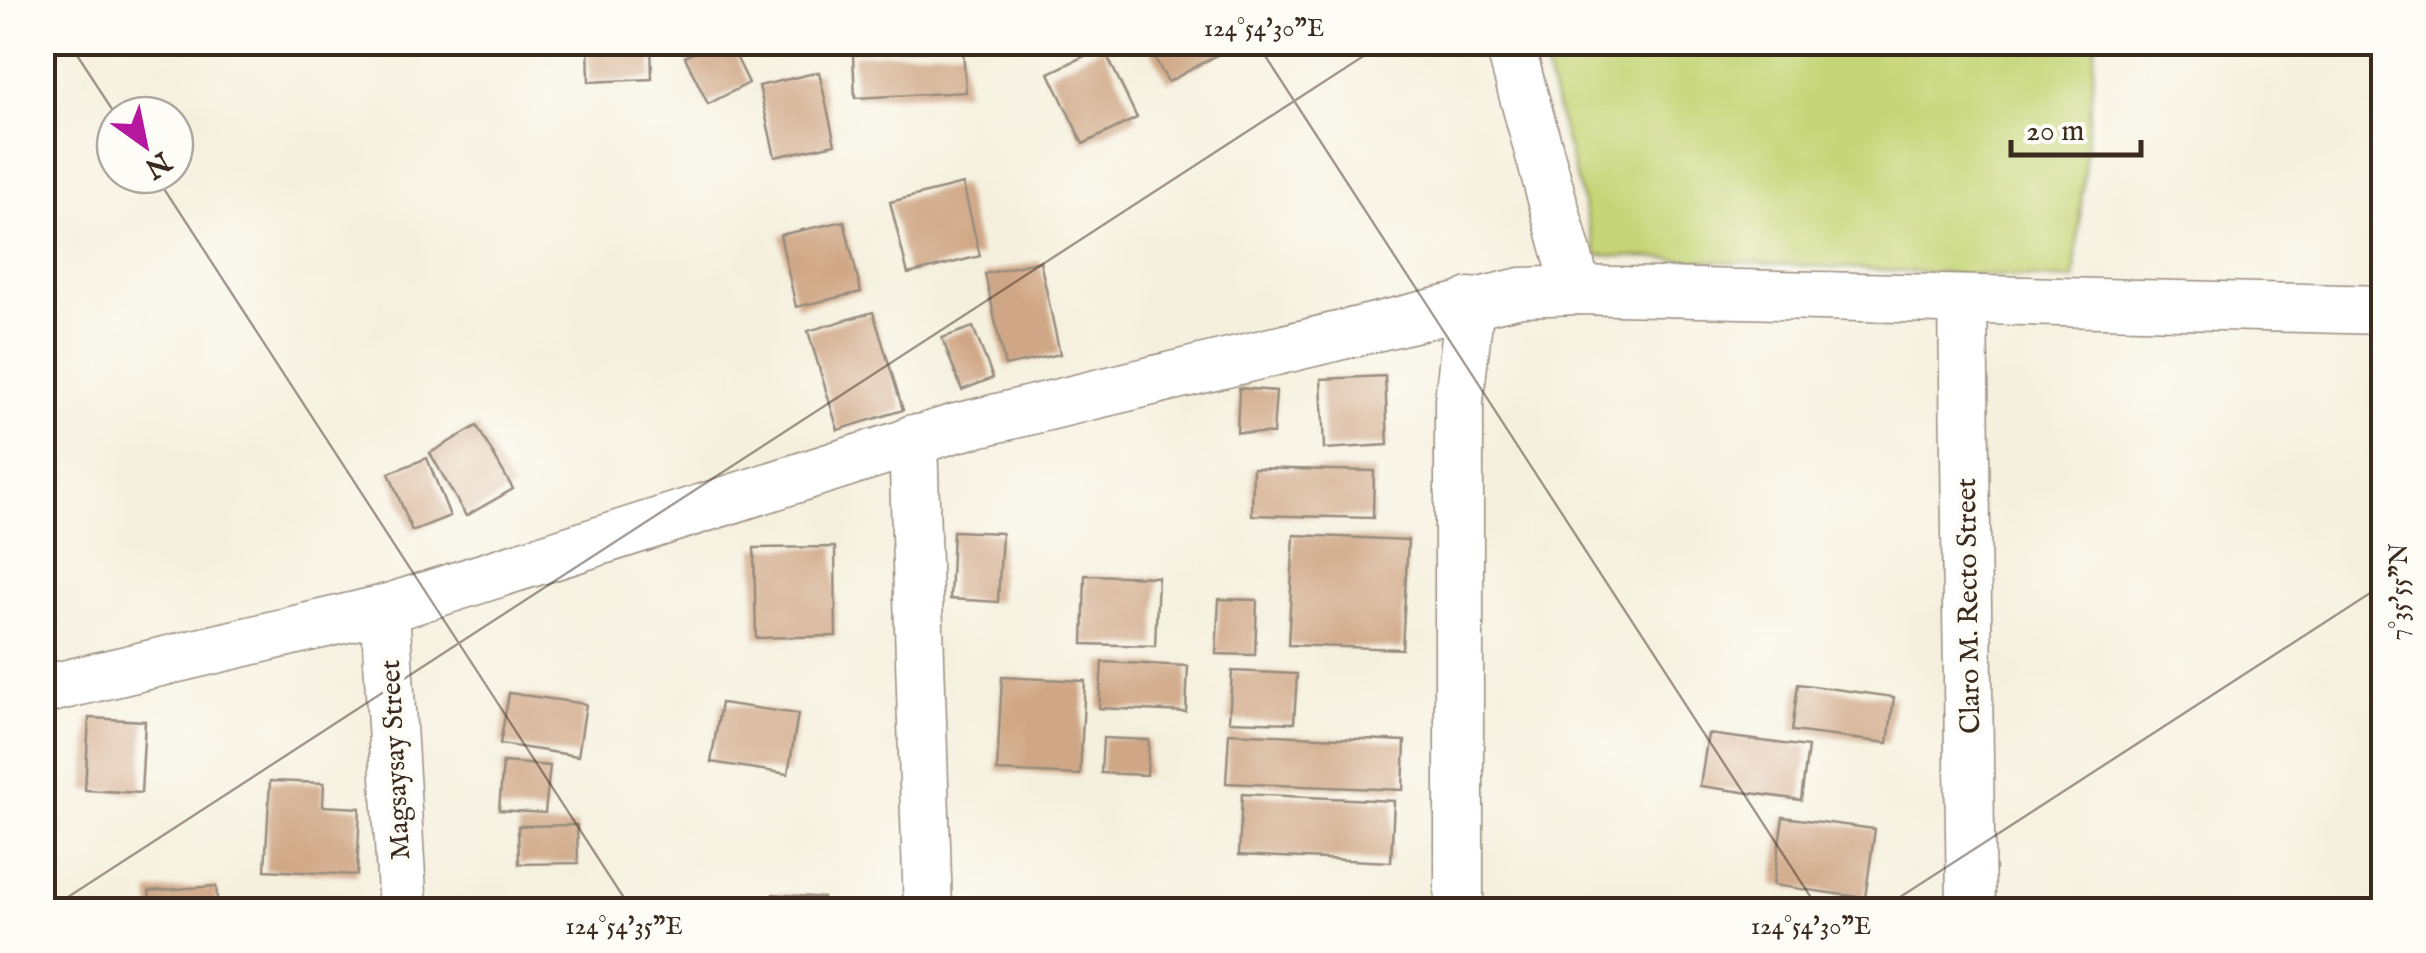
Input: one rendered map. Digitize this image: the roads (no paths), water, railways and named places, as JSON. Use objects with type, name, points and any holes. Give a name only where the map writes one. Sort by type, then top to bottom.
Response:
[{"type":"street","points":[[1510,42],[1576,290]]},
{"type":"street","points":[[42,690],[385,609],[914,439],[1521,292],[1576,290],[2384,310]]},
{"type":"street","name":"Claro M. Recto Street","points":[[1963,301],[1971,910]]},
{"type":"street","points":[[1460,910],[1459,400],[1470,302]]},
{"type":"street","points":[[914,439],[928,910]]},
{"type":"street","name":"Magsaysay Street","points":[[385,609],[403,910]]}]
